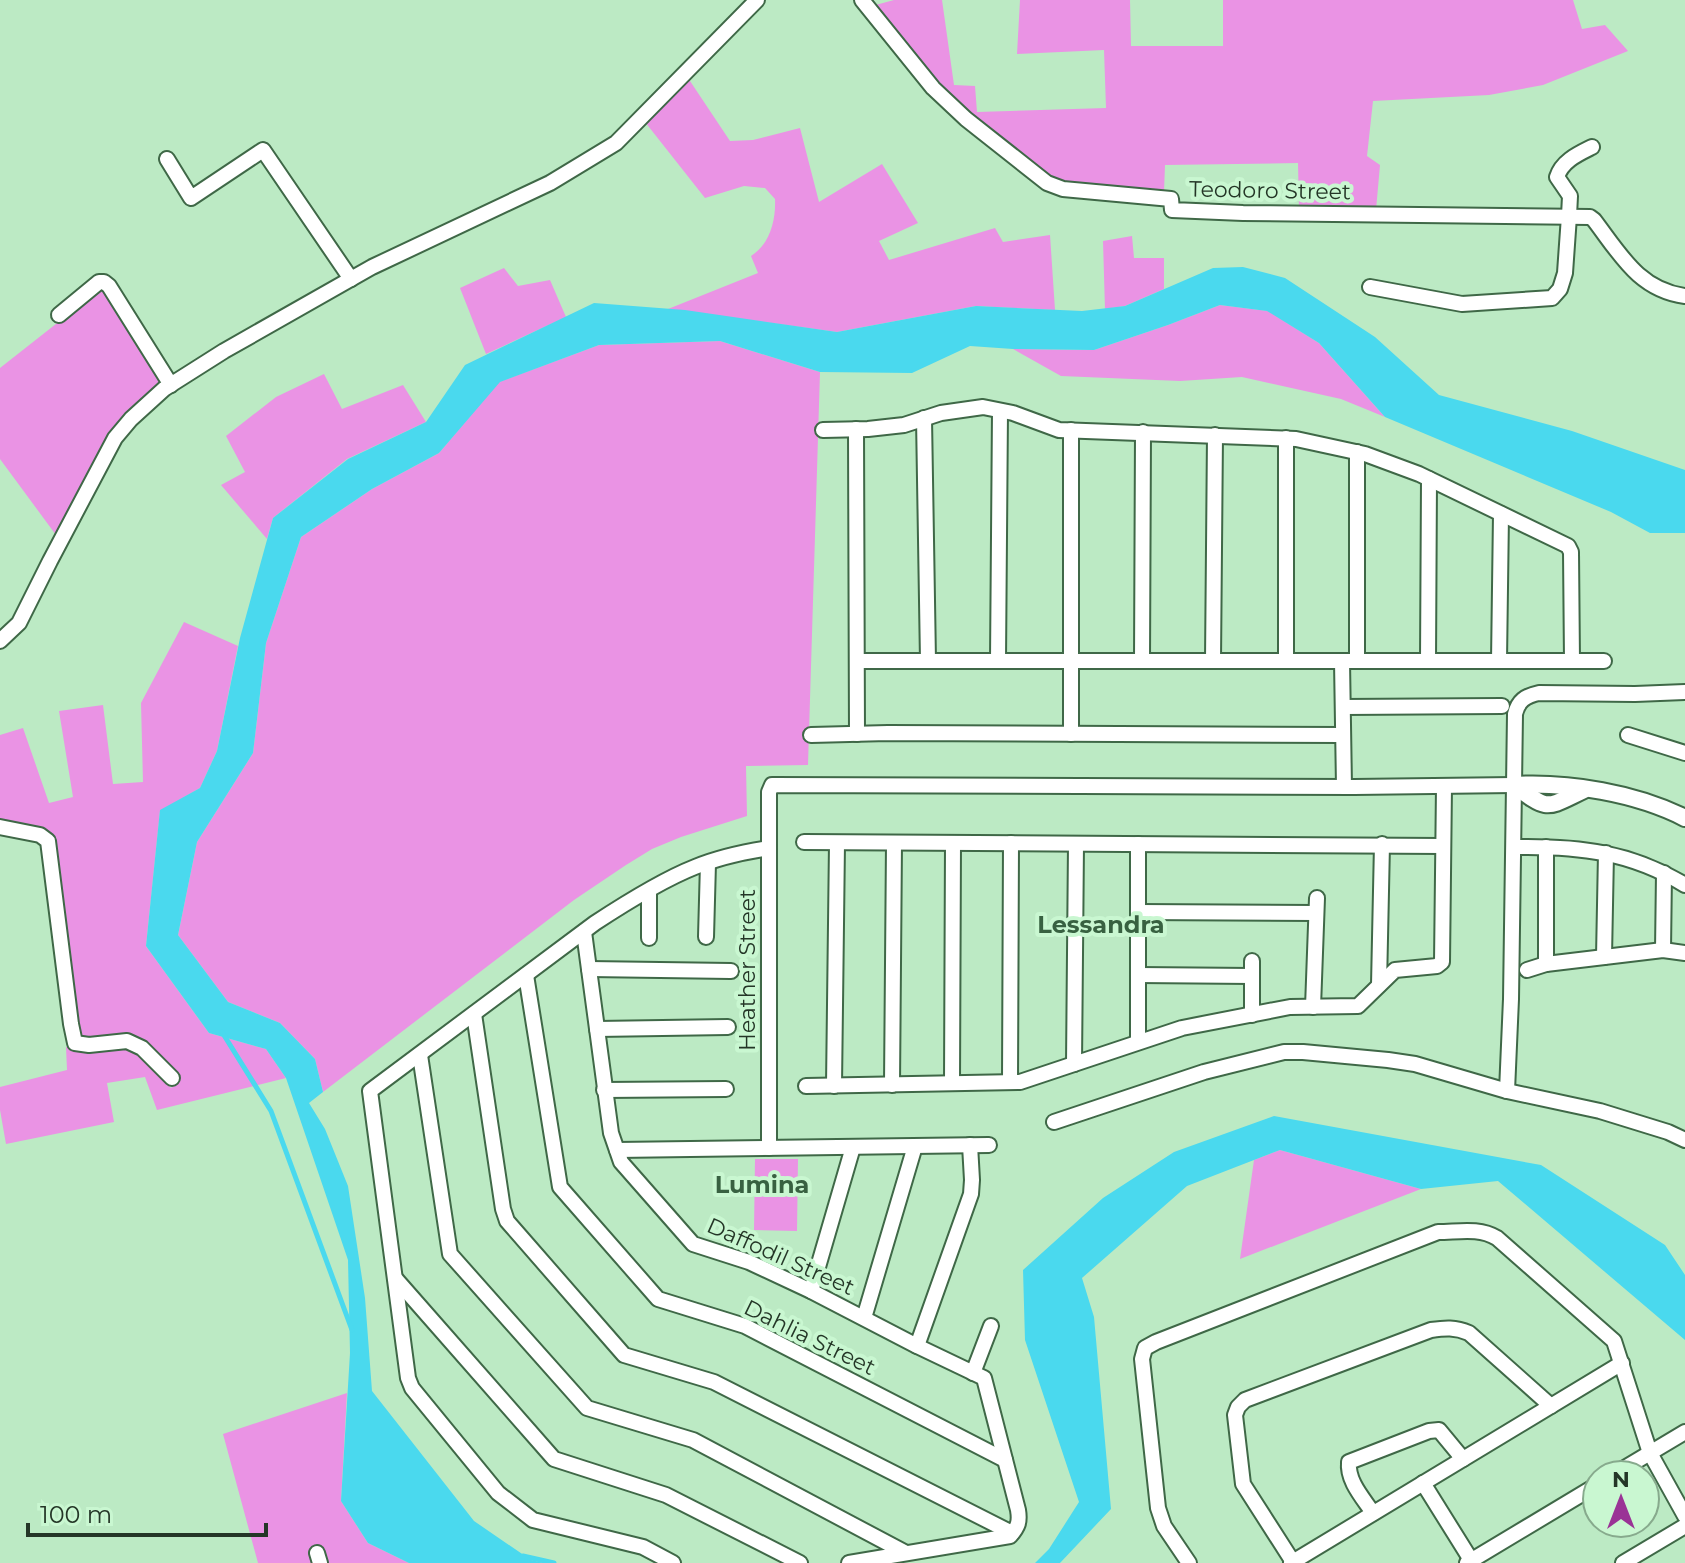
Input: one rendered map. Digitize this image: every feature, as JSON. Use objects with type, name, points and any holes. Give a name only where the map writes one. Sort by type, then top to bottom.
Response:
[{"type":"street","points":[[0,641],[19,623],[115,438],[131,419],[171,385],[224,351],[372,267],[550,183],[616,143],[757,0]]},
{"type":"street","name":"Teodoro Street","points":[[862,0],[933,88],[966,119],[1047,183],[1063,189],[1171,199],[1172,210],[1590,217],[1636,274],[1655,288],[1685,296]]},
{"type":"street","points":[[1370,287],[1462,304],[1552,298],[1560,289],[1565,273],[1570,196],[1557,177],[1563,165],[1576,154],[1592,147]]},
{"type":"street","points":[[167,159],[191,198],[263,150],[351,279]]},
{"type":"street","points":[[59,315],[99,282],[104,282],[171,385]]},
{"type":"street","points":[[823,430],[904,425],[941,413],[983,407],[1013,413],[1059,430],[1286,438],[1357,452],[1429,479],[1568,546],[1571,552],[1572,661]]},
{"type":"street","points":[[998,661],[1000,411]]},
{"type":"street","points":[[924,418],[928,661]]},
{"type":"street","points":[[856,429],[857,734]]},
{"type":"street","points":[[1071,430],[1071,734]]},
{"type":"street","points":[[1142,661],[1143,432]]},
{"type":"street","points":[[1213,661],[1215,435]]},
{"type":"street","points":[[1286,438],[1286,661]]},
{"type":"street","points":[[1357,452],[1349,661],[1343,707],[1344,787],[1551,785],[1632,798],[1685,818]]},
{"type":"street","points":[[1428,661],[1429,479]]},
{"type":"street","points":[[1499,661],[1501,514]]},
{"type":"street","points":[[857,661],[1604,661]]},
{"type":"street","points":[[1507,1091],[1517,705],[1529,695],[1539,693],[1685,692]]},
{"type":"street","points":[[1343,707],[1502,706]]},
{"type":"street","points":[[811,735],[1343,735]]},
{"type":"street","points":[[1628,735],[1685,753]]},
{"type":"street","name":"Heather Street","points":[[769,1148],[769,792],[772,785],[1344,787]]},
{"type":"street","points":[[806,1086],[1020,1082],[1182,1028],[1290,1007],[1358,1006],[1395,970],[1429,968],[1442,962],[1444,786]]},
{"type":"street","points":[[0,827],[40,835],[48,841],[75,1043],[89,1045],[127,1041],[142,1048],[172,1078]]},
{"type":"street","points":[[804,842],[1443,846]]},
{"type":"street","points":[[834,1086],[837,843]]},
{"type":"street","points":[[892,1085],[894,843]]},
{"type":"street","points":[[952,1083],[953,843]]},
{"type":"street","points":[[1010,1082],[1011,843]]},
{"type":"street","points":[[1074,1064],[1076,844]]},
{"type":"street","points":[[1138,844],[1138,1042]]},
{"type":"street","points":[[1379,985],[1382,844]]},
{"type":"street","points":[[1517,847],[1586,849],[1625,857],[1685,885]]},
{"type":"street","points":[[1546,847],[1546,964]]},
{"type":"street","points":[[673,1563],[643,1547],[533,1520],[498,1493],[412,1388],[408,1378],[370,1091],[619,907],[693,867],[736,853],[769,848]]},
{"type":"street","points":[[1604,957],[1606,853]]},
{"type":"street","points":[[706,937],[708,863]]},
{"type":"street","points":[[1663,950],[1664,873]]},
{"type":"street","points":[[649,891],[649,938]]},
{"type":"street","points":[[1313,1007],[1317,898]]},
{"type":"street","points":[[1138,912],[1316,913]]},
{"type":"street","name":"Daffodil Street","points":[[584,932],[604,1090],[611,1133],[621,1162],[693,1244],[749,1262],[978,1376]]},
{"type":"street","points":[[1527,970],[1546,964],[1663,950],[1685,953]]},
{"type":"street","points":[[1138,975],[1252,968],[1252,1015]]},
{"type":"street","points":[[589,969],[731,971]]},
{"type":"street","name":"Dahlia Street","points":[[526,975],[560,1187],[658,1299],[745,1326],[1005,1460]]},
{"type":"street","points":[[474,1014],[507,1221],[624,1355],[714,1382],[1012,1533]]},
{"type":"street","points":[[597,1029],[728,1027]]},
{"type":"street","points":[[1054,1122],[1204,1072],[1284,1052],[1303,1052],[1415,1064],[1507,1091],[1600,1111],[1685,1140]]},
{"type":"street","points":[[420,1055],[450,1254],[587,1408],[693,1440],[906,1553]]},
{"type":"street","points":[[604,1090],[726,1089]]},
{"type":"street","points":[[917,1346],[971,1194],[970,1145]]},
{"type":"street","points":[[617,1150],[989,1145]]},
{"type":"street","points":[[864,1318],[915,1146]]},
{"type":"street","points":[[811,1291],[853,1147]]},
{"type":"street","points":[[1189,1563],[1164,1526],[1155,1493],[1142,1359],[1145,1348],[1438,1232],[1478,1231],[1497,1238],[1614,1341],[1650,1453],[1685,1516]]},
{"type":"street","points":[[395,1278],[554,1459],[666,1495],[800,1563]]},
{"type":"street","points":[[849,1563],[1010,1536],[1018,1527],[1020,1519],[1005,1460],[978,1376],[991,1326]]},
{"type":"street","points":[[1551,1406],[1469,1333],[1446,1327],[1431,1330],[1245,1400],[1235,1415],[1243,1484],[1292,1562],[1551,1406],[1622,1363]]},
{"type":"street","points":[[1373,1513],[1352,1480],[1348,1471],[1349,1462],[1429,1431],[1439,1430],[1463,1459]]},
{"type":"street","points":[[1640,1459],[1685,1432]]},
{"type":"street","points":[[1423,1483],[1469,1562],[1581,1495]]},
{"type":"street","points":[[1623,1563],[1685,1526]]},
{"type":"shaded area","points":[[894,0],[942,0],[954,85],[975,86],[977,112],[1106,108],[1104,50],[1017,54],[1020,0],[1130,0],[1131,46],[1223,46],[1223,0],[1573,0],[1582,29],[1605,25],[1628,51],[1543,85],[1489,95],[1373,101],[1367,156],[1380,165],[1376,210],[1299,209],[1298,163],[1165,165],[1164,192],[1079,186],[1051,178],[958,106],[936,85],[872,6]]},
{"type":"shaded area","points":[[688,78],[730,141],[753,140],[800,128],[819,202],[882,164],[918,223],[879,241],[889,260],[995,228],[1003,242],[1050,235],[1055,310],[976,306],[837,332],[668,309],[758,273],[751,256],[767,238],[774,215],[775,199],[765,188],[744,186],[705,198],[645,122]]},
{"type":"shaded area","points":[[1132,236],[1134,258],[1164,258],[1164,289],[1125,306],[1105,309],[1103,241]]},
{"type":"shaded area","points":[[504,268],[518,286],[550,280],[566,317],[486,354],[460,288]]},
{"type":"shaded area","points":[[103,287],[160,384],[124,415],[56,535],[0,459],[0,368]]},
{"type":"shaded area","points":[[1220,305],[1268,311],[1319,343],[1385,417],[1341,399],[1242,377],[1180,381],[1061,376],[1013,349],[1094,350]]},
{"type":"shaded area","points":[[720,341],[820,372],[808,765],[746,766],[747,816],[681,837],[652,849],[626,865],[574,900],[323,1092],[315,1059],[280,1023],[228,1002],[178,935],[197,842],[253,753],[266,643],[301,537],[372,489],[439,453],[499,382],[599,345]]},
{"type":"shaded area","points":[[324,374],[342,409],[403,385],[426,422],[347,459],[273,518],[267,539],[221,485],[245,472],[226,436],[276,397]]},
{"type":"shaded area","points":[[184,622],[238,646],[217,751],[200,788],[160,811],[146,946],[209,1033],[266,1049],[286,1078],[157,1110],[145,1077],[107,1083],[114,1122],[6,1144],[0,1110],[0,1087],[67,1070],[66,1047],[91,1052],[126,1047],[139,1054],[171,1088],[180,1081],[142,1041],[120,1036],[80,1036],[54,837],[42,827],[0,820],[0,735],[23,728],[49,803],[73,797],[59,711],[103,705],[113,784],[143,782],[141,703]]},
{"type":"shaded area","points":[[1280,1150],[1421,1189],[1240,1259],[1254,1160]]},
{"type":"shaded area","points":[[755,1159],[798,1159],[797,1231],[754,1230]]},
{"type":"shaded area","points":[[347,1393],[341,1501],[368,1543],[409,1563],[258,1563],[223,1434]]},
{"type":"water","points":[[1243,267],[1285,278],[1375,337],[1439,395],[1572,431],[1685,470],[1685,533],[1650,533],[1611,512],[1385,417],[1319,343],[1267,311],[1220,305],[1094,350],[970,346],[912,373],[820,372],[720,341],[599,345],[500,382],[439,453],[372,489],[301,537],[266,643],[253,753],[197,842],[178,935],[228,1002],[280,1023],[315,1059],[323,1092],[309,1103],[325,1129],[348,1186],[365,1298],[372,1391],[474,1521],[531,1560],[544,1563],[409,1563],[368,1543],[341,1501],[350,1353],[348,1260],[286,1078],[266,1049],[209,1033],[146,946],[160,810],[200,788],[217,751],[240,638],[273,518],[348,459],[426,422],[465,365],[594,303],[685,310],[837,332],[976,306],[1082,311],[1125,306],[1213,268]]},
{"type":"water","points":[[1274,1116],[1541,1165],[1665,1245],[1685,1275],[1685,1340],[1498,1181],[1421,1189],[1280,1150],[1187,1186],[1082,1278],[1094,1317],[1111,1509],[1060,1563],[1035,1563],[1049,1549],[1079,1502],[1025,1340],[1023,1270],[1103,1198],[1174,1152]]},
{"type":"waterway","points":[[222,1032],[271,1111],[352,1330]]},
{"type":"waterway","points":[[523,1556],[554,1563]]},
{"type":"district","name":"Lessandra","points":[[1101,925]]},
{"type":"district","name":"Lumina","points":[[762,1185]]}]
